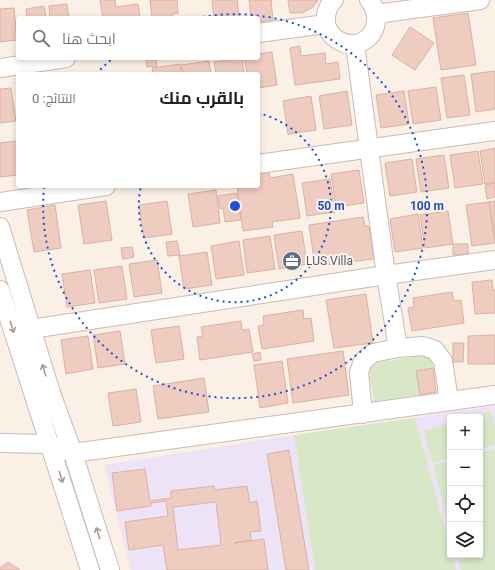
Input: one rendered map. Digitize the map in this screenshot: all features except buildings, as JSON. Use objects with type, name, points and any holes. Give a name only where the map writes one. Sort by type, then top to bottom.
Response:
[{"type":"street","points":[[334,0],[328,6],[326,12],[326,24],[331,34],[335,38],[346,43],[355,44],[363,41],[375,28],[376,22],[372,7],[480,0]]},
{"type":"street","points":[[260,33],[326,24]]},
{"type":"street","points":[[355,44],[386,275],[398,348]]},
{"type":"street","points":[[0,68],[53,60]]},
{"type":"street","points":[[260,164],[495,131]]},
{"type":"street","points":[[0,202],[93,188]]},
{"type":"street","points":[[0,227],[31,328],[50,444],[90,570]]},
{"type":"street","points":[[31,328],[495,260]]},
{"type":"street","points":[[0,290],[43,395],[73,453],[110,570]]},
{"type":"street","points":[[363,414],[359,372],[363,361],[373,353],[398,348],[423,346],[435,350],[443,361],[449,401]]},
{"type":"street","points":[[0,443],[50,444],[73,453],[495,395]]},
{"type":"shaded area","points":[[495,406],[495,570],[131,570],[104,465],[294,435]]},
{"type":"green space","points":[[431,354],[433,368],[416,371],[420,395],[374,402],[368,364]]},
{"type":"green space","points":[[490,411],[495,427],[495,445],[483,448],[483,414],[480,414]]},
{"type":"green space","points":[[415,418],[447,536],[447,558],[453,558],[456,570],[315,570],[294,435]]},
{"type":"green space","points":[[447,424],[447,459],[433,463],[423,431]]},
{"type":"green space","points":[[495,449],[495,570],[461,570],[458,558],[483,558],[483,452]]},
{"type":"green space","points":[[447,462],[447,519],[433,465]]},
{"type":"place","name":"LUS Villa","points":[[292,261]]}]
